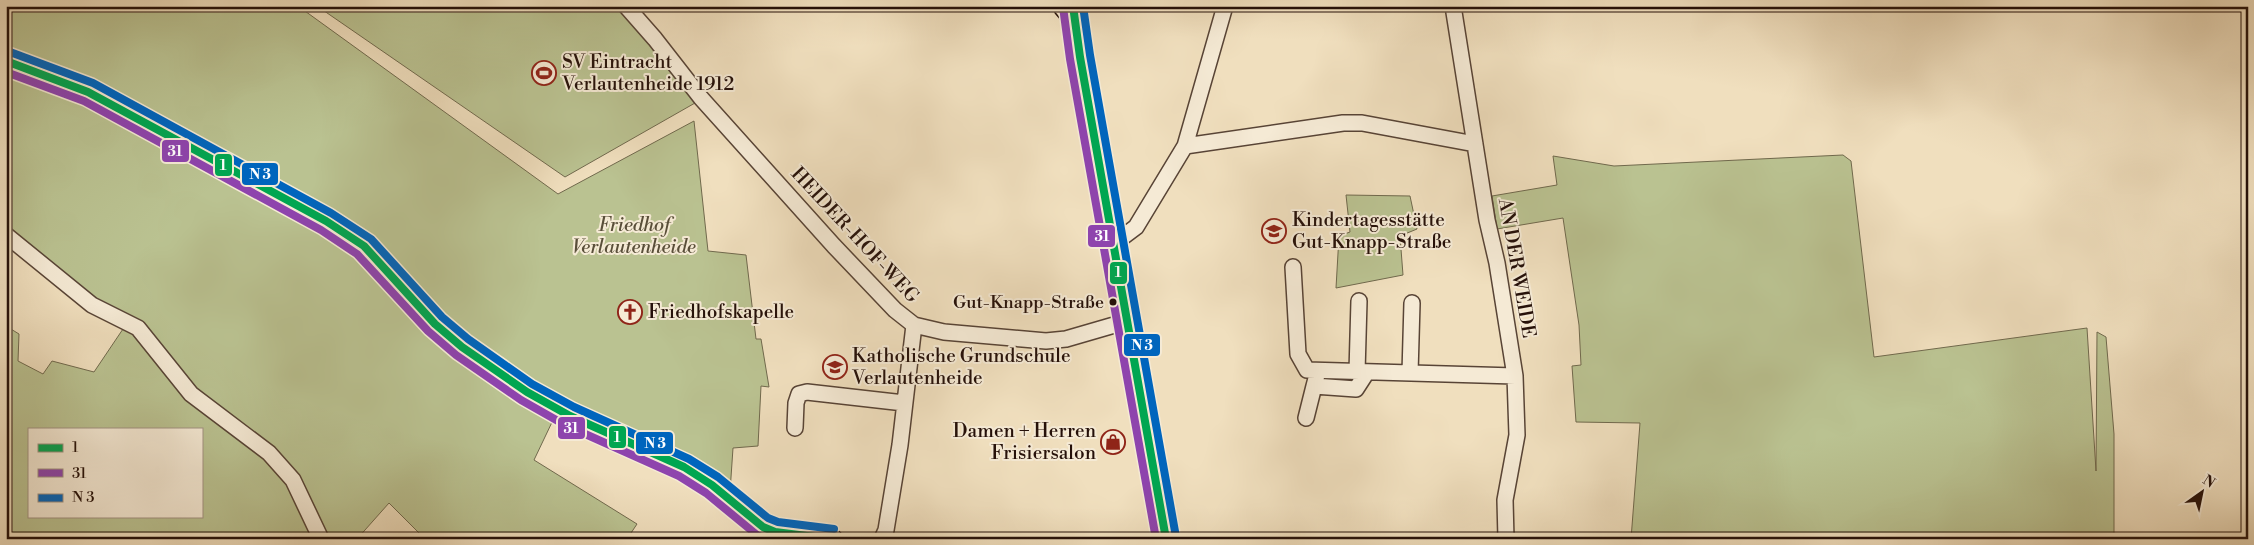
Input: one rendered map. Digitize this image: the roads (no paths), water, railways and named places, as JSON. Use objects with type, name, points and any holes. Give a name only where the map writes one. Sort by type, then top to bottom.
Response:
[{"type":"main road","points":[[1070,11],[1114,238],[1166,539]]},
{"type":"main road","points":[[6,60],[96,96],[326,221],[364,246],[394,276],[435,324],[488,366],[526,392],[570,416],[684,467],[712,485],[774,536],[833,539]]},
{"type":"street","name":"HEIDER-HOF-WEG","points":[[626,6],[655,39],[701,98],[828,239],[895,310],[914,325],[944,332],[1046,341],[1066,340],[1128,321]]},
{"type":"street","points":[[1114,238],[1124,236],[1136,227],[1185,146],[1225,6]]},
{"type":"street","name":"AN DER WEIDE","points":[[1453,6],[1515,376],[1517,435],[1505,500],[1506,539]]},
{"type":"street","points":[[1185,146],[1342,123],[1362,123],[1475,144]]},
{"type":"street","points":[[6,235],[92,305],[138,328],[191,394],[269,453],[294,480],[321,539]]},
{"type":"street","points":[[1293,267],[1298,354],[1307,370],[1316,379],[1356,388],[1362,372],[1359,301]]},
{"type":"street","points":[[1410,373],[1412,303]]},
{"type":"street","points":[[882,539],[886,530],[900,445],[914,325]]},
{"type":"street","points":[[1362,372],[1515,376]]},
{"type":"street","points":[[1306,418],[1316,379]]},
{"type":"street","points":[[795,428],[796,403],[800,394],[807,392],[904,403]]},
{"type":"place","name":"SV Eintracht Verlautenheide 1912","points":[[544,73]]},
{"type":"place","name":"Kindertagesstätte Gut-Knapp-Straße","points":[[1274,231]]},
{"type":"place","name":"Gut-Knapp-Straße","points":[[1113,302]]},
{"type":"place","name":"Friedhofskapelle","points":[[630,312]]},
{"type":"place","name":"Katholische Grundschule Verlautenheide","points":[[835,367]]},
{"type":"place","name":"Damen + Herren Frisiersalon","points":[[1113,442]]},
{"type":"park label","name":"Friedhof Verlautenheide","points":[[634,236]]}]
